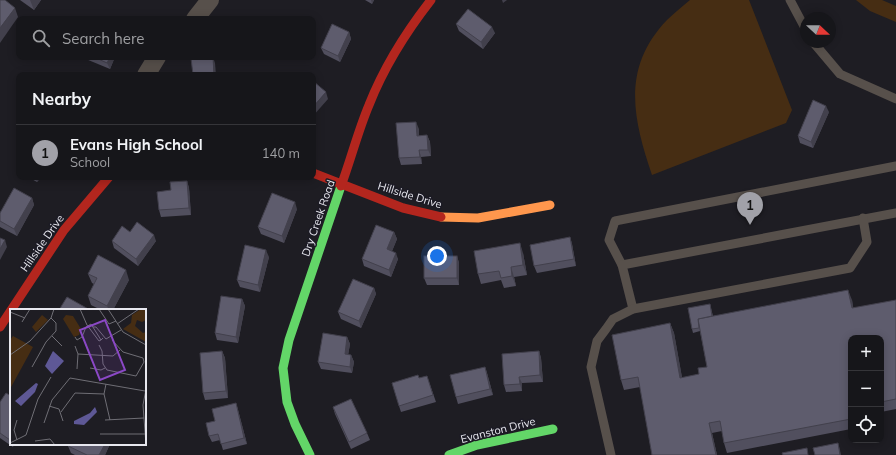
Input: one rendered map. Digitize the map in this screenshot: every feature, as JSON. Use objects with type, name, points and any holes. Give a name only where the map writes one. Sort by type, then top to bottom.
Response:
[{"type":"street","points":[[197,16],[210,0]]},
{"type":"street","name":"Dry Creek Road","points":[[310,455],[302,440],[286,398],[283,368],[289,340],[369,105],[389,63],[414,22],[431,0]]},
{"type":"street","points":[[148,72],[154,60]]},
{"type":"street","name":"Hillside Drive","points":[[316,174],[403,208],[445,218],[491,216],[550,205]]},
{"type":"street","name":"Hillside Drive","points":[[12,309],[69,226],[91,196],[106,180]]},
{"type":"street","name":"Hillside Drive","points":[[0,327],[10,312]]},
{"type":"street","name":"Evanston Drive","points":[[449,455],[477,445],[553,429]]},
{"type":"lane","points":[[790,0],[800,19]]},
{"type":"lane","points":[[818,48],[840,74],[896,99]]},
{"type":"lane","points":[[632,308],[622,265],[609,240],[615,221],[896,166]]},
{"type":"lane","points":[[622,265],[863,218],[896,213]]},
{"type":"lane","points":[[611,455],[591,367],[597,341],[613,320],[632,308],[850,268],[867,242],[863,218]]},
{"type":"shaded area","points":[[690,0],[749,0],[792,110],[786,123],[652,175],[645,154],[636,114],[635,94],[637,75],[643,57],[652,38],[667,20]]},
{"type":"shaded area","points":[[856,0],[882,0],[896,6],[896,22],[870,11]]},
{"type":"building","points":[[0,0],[5,0],[15,8],[0,28]]},
{"type":"building","points":[[468,9],[492,27],[481,42],[456,24]]},
{"type":"building","points":[[332,24],[349,32],[338,56],[321,48]]},
{"type":"building","points":[[100,60],[108,60],[107,63]]},
{"type":"building","points":[[191,60],[213,60],[214,72],[193,72]]},
{"type":"building","points":[[316,84],[326,92],[316,104]]},
{"type":"building","points":[[813,100],[826,106],[811,142],[798,136]]},
{"type":"building","points":[[416,122],[417,136],[427,135],[428,150],[419,150],[420,157],[399,158],[396,123]]},
{"type":"building","points":[[187,181],[189,208],[159,210],[157,192],[171,190],[170,182]]},
{"type":"building","points":[[14,188],[32,198],[14,229],[0,221],[0,213]]},
{"type":"building","points":[[272,193],[295,202],[282,236],[258,227]]},
{"type":"building","points":[[137,222],[154,235],[136,259],[112,241],[122,226],[130,232]]},
{"type":"building","points":[[376,225],[394,232],[387,249],[396,253],[389,270],[362,259]]},
{"type":"building","points":[[570,237],[574,259],[534,266],[530,245]]},
{"type":"building","points":[[0,238],[5,240],[0,249]]},
{"type":"building","points":[[520,243],[523,265],[511,267],[512,276],[501,278],[499,271],[478,274],[474,251]]},
{"type":"building","points":[[245,245],[266,250],[258,285],[237,280]]},
{"type":"building","points":[[98,255],[126,270],[107,306],[88,296],[97,278],[88,274]]},
{"type":"building","points":[[424,256],[457,256],[457,278],[424,278]]},
{"type":"building","points":[[353,279],[374,288],[359,321],[338,312]]},
{"type":"building","points":[[848,290],[852,308],[896,300],[896,399],[884,401],[884,335],[848,335],[848,420],[724,443],[720,421],[709,423],[716,455],[652,455],[638,377],[621,380],[612,335],[670,323],[680,378],[699,374],[698,368],[707,367],[698,319]]},
{"type":"building","points":[[221,296],[242,299],[236,337],[215,333]]},
{"type":"building","points":[[67,297],[88,309],[60,309]]},
{"type":"building","points":[[710,304],[712,316],[698,319],[699,328],[692,329],[688,308]]},
{"type":"building","points":[[323,333],[347,337],[345,354],[351,355],[350,367],[318,362]]},
{"type":"building","points":[[222,351],[226,391],[203,393],[200,353]]},
{"type":"building","points":[[539,351],[540,375],[519,377],[520,384],[504,385],[502,354]]},
{"type":"building","points":[[485,367],[490,389],[456,397],[450,375]]},
{"type":"building","points":[[418,375],[419,378],[427,376],[433,395],[399,406],[392,383]]},
{"type":"building","points":[[6,393],[10,395],[10,440],[0,433],[0,402]]},
{"type":"building","points":[[351,399],[367,433],[349,442],[333,407]]},
{"type":"building","points":[[236,403],[244,438],[221,444],[218,434],[209,436],[206,423],[215,421],[212,409]]},
{"type":"building","points":[[838,443],[840,455],[815,455],[813,448]]},
{"type":"building","points":[[104,445],[99,455],[87,455],[68,446]]},
{"type":"building","points":[[807,448],[808,455],[783,455],[782,453]]},
{"type":"traffic: fast","points":[[310,455],[295,424],[287,402],[283,368],[289,340],[341,186]]},
{"type":"traffic: fast","points":[[449,455],[477,445],[553,429]]},
{"type":"traffic: slow","points":[[441,217],[478,218],[550,205]]},
{"type":"traffic: jam","points":[[341,186],[365,115],[375,91],[404,37],[431,0]]},
{"type":"traffic: jam","points":[[316,174],[403,208],[441,217]]},
{"type":"traffic: jam","points":[[12,309],[64,230],[106,180]]},
{"type":"traffic: jam","points":[[0,327],[10,312]]},
{"type":"place","name":"Evans High School","points":[[750,225]]}]
